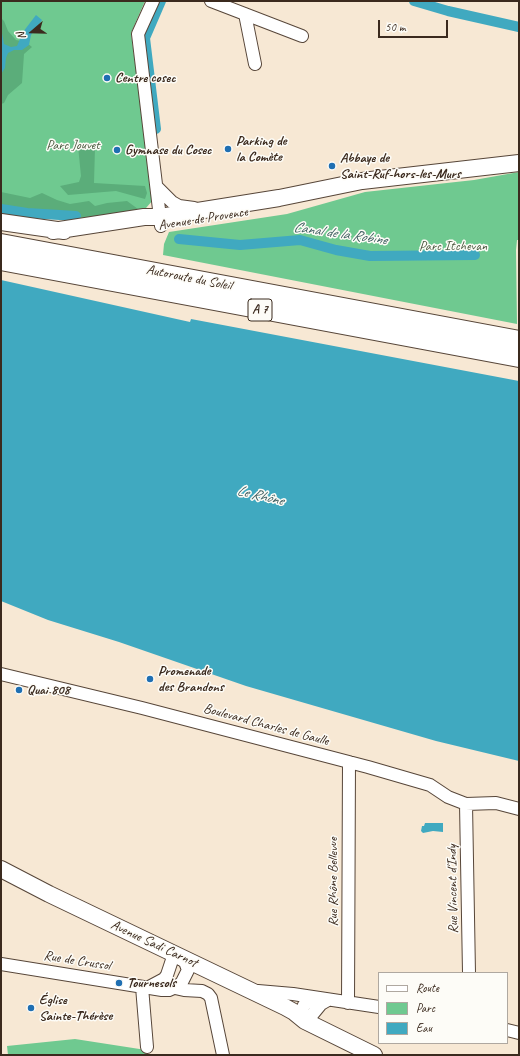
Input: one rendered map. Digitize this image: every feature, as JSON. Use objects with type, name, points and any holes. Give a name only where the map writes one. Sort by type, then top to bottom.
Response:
[{"type":"highway","name":"Autoroute du Soleil","points":[[1,243],[519,340]]},
{"type":"highway","name":"Autoroute du Soleil","points":[[1,261],[519,358]]},
{"type":"main road","name":"Avenue de Provence","points":[[1,222],[53,231],[100,234],[215,208],[279,198],[350,183],[519,163]]},
{"type":"main road","name":"Avenue de Provence","points":[[160,221],[296,204],[326,194],[350,183]]},
{"type":"main road","name":"Avenue Sadi Carnot","points":[[1,869],[178,972],[251,990],[294,1012],[305,1021],[354,1051],[374,1055]]},
{"type":"main road","name":"Avenue Sadi Carnot","points":[[1,878],[178,972],[292,1019],[305,1021]]},
{"type":"street","points":[[153,1],[138,34],[160,221]]},
{"type":"street","points":[[211,1],[302,36]]},
{"type":"street","points":[[246,14],[255,64]]},
{"type":"street","name":"Avenue de Provence","points":[[157,187],[172,202],[179,206],[189,208],[215,208]]},
{"type":"street","name":"Boulevard Charles de Gaulle","points":[[1,674],[142,708],[349,762],[430,785],[448,797],[466,804],[496,803],[519,809]]},
{"type":"street","name":"Rue Rhône Bellevue","points":[[348,1003],[349,762]]},
{"type":"street","name":"Rue Vincent d'Indy","points":[[466,804],[470,972]]},
{"type":"street","name":"Rue de Crussol","points":[[1,964],[146,987]]},
{"type":"street","points":[[147,1047],[146,987],[178,972],[206,992],[211,998],[223,1055]]},
{"type":"street","points":[[251,990],[293,994],[378,1007]]},
{"type":"street","points":[[305,1021],[321,1004],[323,999]]},
{"type":"street","points":[[508,1030],[519,1033]]},
{"type":"green space","name":"Parc Jouvet","points":[[1,1],[145,1],[131,33],[153,200],[146,208],[94,219],[1,213]]},
{"type":"green space","points":[[1,18],[4,21],[8,31],[16,40],[26,42],[32,47],[24,54],[22,83],[8,95],[4,103],[1,104]]},
{"type":"green space","points":[[78,146],[95,148],[94,183],[145,186],[147,193],[145,199],[116,191],[68,195],[60,186],[79,182],[81,176]]},
{"type":"green space","name":"Parc Itchevan","points":[[519,172],[519,240],[517,240],[516,250],[517,324],[163,255],[164,244],[169,232],[287,214],[365,192],[474,180]]},
{"type":"green space","points":[[1,192],[30,198],[42,193],[70,204],[89,201],[95,206],[127,201],[138,209],[101,216],[82,217],[7,212],[1,211]]},
{"type":"green space","points":[[75,1039],[146,1050],[146,1055],[8,1055],[7,1046]]},
{"type":"water","points":[[36,15],[42,20],[31,35],[29,45],[22,50],[14,50],[8,53],[5,68],[1,74],[1,28],[4,44],[11,47],[17,46],[23,32]]},
{"type":"water","name":"Le Rhône","points":[[1,280],[190,322],[191,319],[519,381],[519,761],[436,741],[246,686],[119,642],[48,620],[1,601]]},
{"type":"water","points":[[425,823],[443,823],[443,832],[433,831],[423,833],[421,831],[422,826],[424,826]]},
{"type":"waterway","points":[[156,129],[145,38],[161,1]]},
{"type":"waterway","points":[[414,1],[448,11],[519,27]]},
{"type":"waterway","points":[[1,209],[27,213],[76,216]]},
{"type":"waterway","name":"Canal de la Robine","points":[[179,239],[240,245],[300,240],[336,250],[370,256],[475,255]]},
{"type":"place","name":"Centre cosec","points":[[107,78]]},
{"type":"place","name":"Parking de la Comète","points":[[228,149]]},
{"type":"place","name":"Gymnase du Cosec","points":[[117,150]]},
{"type":"place","name":"Abbaye de Saint-Ruf-hors-les-Murs","points":[[332,166]]},
{"type":"place","name":"Promenade des Brandons","points":[[150,679]]},
{"type":"place","name":"Quai 808","points":[[19,690]]},
{"type":"place","name":"Tournesols","points":[[119,983]]},
{"type":"place","name":"Église Sainte-Thérèse","points":[[31,1008]]}]
